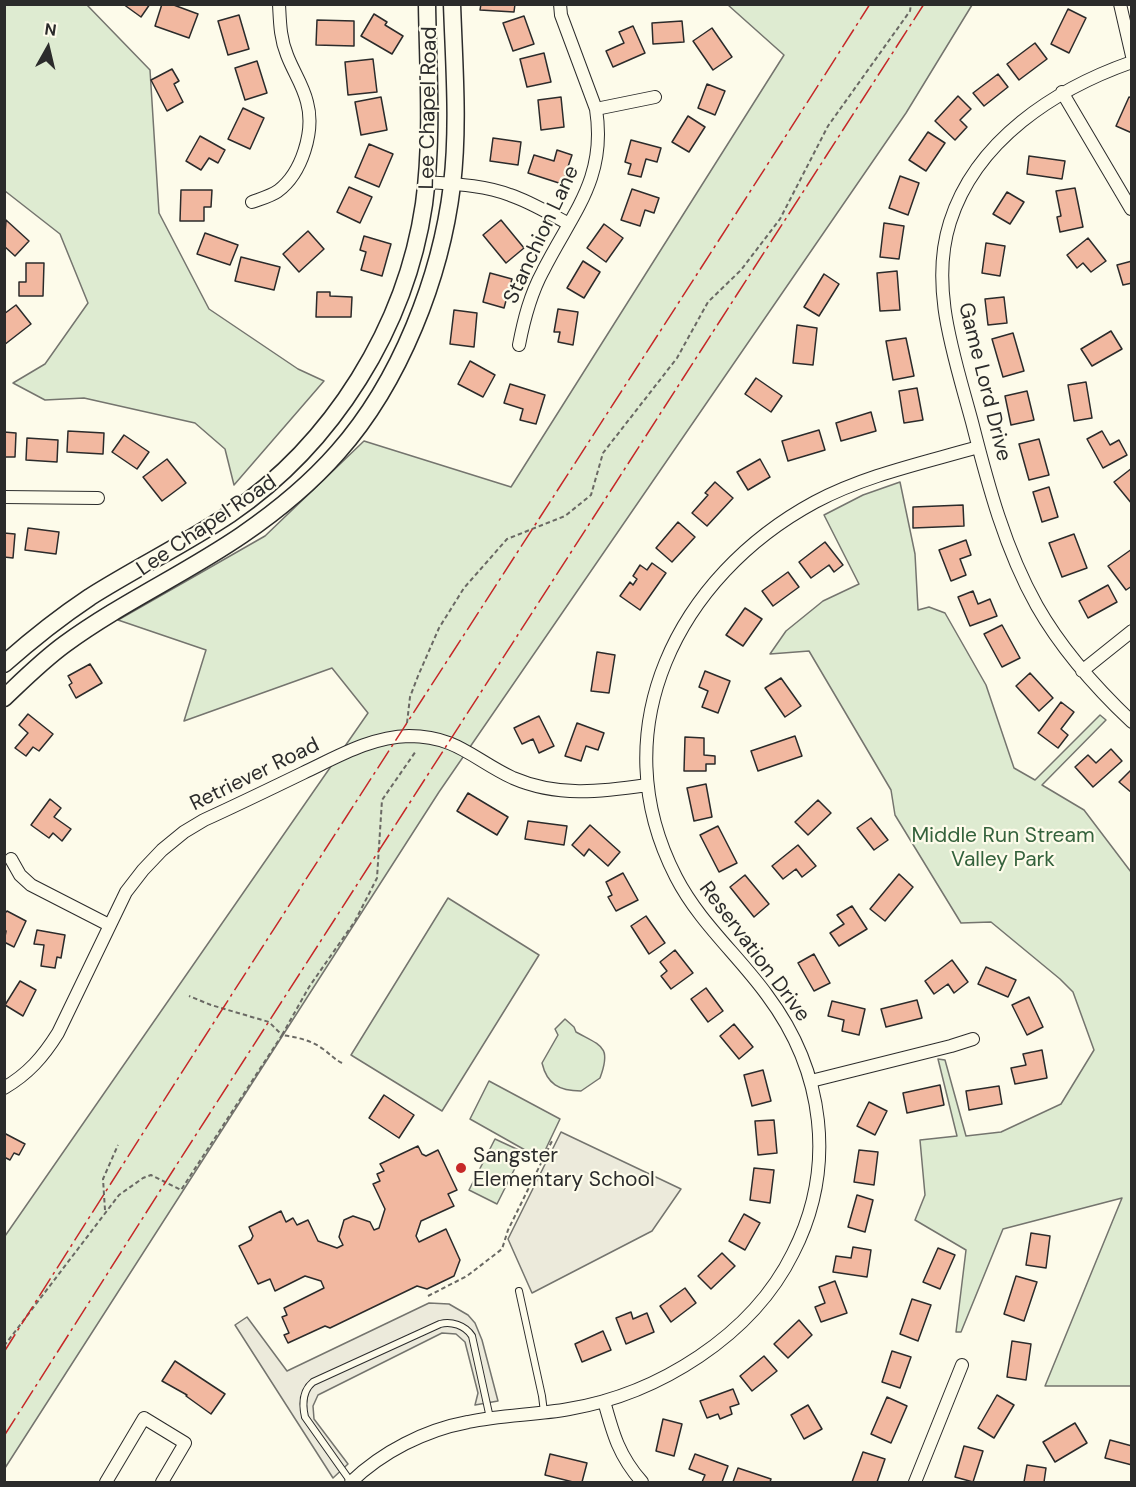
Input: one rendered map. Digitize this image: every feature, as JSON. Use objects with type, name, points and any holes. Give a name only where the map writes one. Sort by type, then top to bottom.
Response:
[{"type":"main road","name":"Lee Chapel Road","points":[[4,664],[52,624],[90,597],[186,543],[262,492],[287,470],[328,424],[363,374],[389,321],[415,249],[426,182],[429,129],[427,4]]},
{"type":"main road","name":"Lee Chapel Road","points":[[4,698],[33,670],[66,644],[103,619],[200,562],[243,534],[292,497],[339,450],[382,389],[402,353],[419,313],[442,244],[452,184],[455,141],[452,4]]},
{"type":"main road","points":[[90,597],[103,619]]},
{"type":"street","points":[[252,202],[278,191],[292,174],[303,154],[309,128],[309,111],[304,92],[283,42],[279,4]]},
{"type":"street","name":"Stanchion Lane","points":[[519,345],[532,292],[584,198],[594,172],[598,147],[596,109],[561,15],[560,4]]},
{"type":"street","points":[[1120,4],[1131,56]]},
{"type":"street","name":"Game Lord Drive","points":[[1131,62],[1102,72],[1062,92],[1021,122],[980,165],[963,192],[947,235],[943,283],[951,345],[978,447],[1000,521],[1020,573],[1054,633],[1082,671],[1131,722]]},
{"type":"street","points":[[1062,92],[1131,209]]},
{"type":"street","points":[[596,109],[655,97]]},
{"type":"street","points":[[426,182],[509,194],[569,224]]},
{"type":"street","name":"Reservation Drive","points":[[351,1482],[381,1458],[407,1443],[453,1425],[544,1413],[604,1401],[653,1382],[701,1354],[746,1317],[780,1276],[803,1230],[816,1184],[819,1133],[811,1081],[797,1044],[784,1019],[743,964],[699,913],[668,860],[653,819],[647,785],[647,731],[656,687],[674,643],[698,603],[732,563],[775,527],[816,501],[839,490],[884,474],[978,447]]},
{"type":"street","points":[[4,496],[98,498]]},
{"type":"street","points":[[1082,671],[1131,630]]},
{"type":"street","name":"Retriever Road","points":[[4,1088],[28,1072],[47,1051],[58,1033],[126,892],[162,850],[184,832],[204,820],[359,747],[379,740],[405,737],[427,738],[456,745],[512,777],[554,790],[586,793],[647,785]]},
{"type":"street","points":[[11,859],[20,875],[31,885],[109,925]]},
{"type":"street","points":[[811,1081],[973,1039]]},
{"type":"street","points":[[915,1482],[962,1365]]},
{"type":"street","points":[[604,1401],[614,1440],[642,1482]]},
{"type":"street","points":[[108,1482],[144,1418],[185,1443],[162,1482]]},
{"type":"lane","points":[[519,1290],[544,1413]]},
{"type":"lane","points":[[351,1482],[307,1421],[303,1406],[306,1390],[314,1382],[419,1334],[446,1323],[468,1330],[472,1338],[490,1419]]},
{"type":"path","points":[[405,737],[410,697],[418,676],[439,628],[464,588],[507,539],[565,516],[591,495],[603,453],[677,358],[708,302],[741,270],[780,219],[828,126],[910,11],[911,4]]},
{"type":"path","points":[[4,1346],[118,1195],[150,1175],[157,1176],[181,1190],[282,1035],[309,987],[355,921],[377,878],[382,800],[416,751]]},
{"type":"path","points":[[189,996],[269,1022],[282,1035],[304,1039],[323,1048],[332,1058],[342,1064]]},
{"type":"path","points":[[428,1296],[467,1276],[502,1250],[507,1230],[552,1141]]},
{"type":"path","points":[[105,1210],[103,1179],[118,1145]]},
{"type":"green space","points":[[4,5],[87,5],[150,70],[159,213],[209,309],[298,369],[324,381],[234,485],[225,449],[195,423],[84,398],[45,400],[13,383],[45,364],[88,303],[60,234],[5,191]]},
{"type":"green space","points":[[728,5],[972,5],[906,113],[439,792],[5,1468],[5,1236],[368,713],[332,668],[184,721],[206,650],[118,620],[265,536],[364,441],[511,487],[784,55]]},
{"type":"green space","name":"Middle Run Stream Valley Park","points":[[900,482],[915,554],[918,610],[929,607],[945,613],[986,685],[1014,768],[1035,780],[1100,715],[1106,720],[1042,785],[1084,810],[1131,872],[1131,1386],[1045,1386],[1122,1198],[1003,1229],[961,1332],[956,1332],[966,1250],[915,1220],[925,1195],[920,1140],[957,1136],[938,1059],[945,1060],[966,1136],[1001,1132],[1061,1104],[1094,1050],[1073,992],[1060,979],[991,922],[961,923],[895,815],[891,790],[809,651],[770,654],[786,631],[823,601],[859,584],[824,515],[863,495]]},
{"type":"green space","points":[[448,898],[539,955],[442,1111],[351,1055]]},
{"type":"green space","points":[[565,1019],[576,1032],[598,1044],[604,1053],[605,1059],[600,1078],[581,1091],[566,1090],[555,1085],[547,1076],[542,1063],[558,1035],[555,1029]]},
{"type":"green space","points":[[489,1081],[560,1119],[541,1159],[470,1119]]},
{"type":"green space","points":[[495,1139],[523,1152],[497,1204],[469,1190]]},
{"type":"shaded area","points":[[561,1132],[681,1189],[652,1231],[532,1293],[508,1239]]},
{"type":"shaded area","points":[[429,1303],[449,1304],[468,1315],[475,1323],[482,1340],[498,1401],[475,1405],[478,1393],[465,1342],[456,1334],[442,1333],[318,1395],[313,1406],[314,1419],[348,1464],[333,1478],[235,1325],[247,1317],[287,1371]]},
{"type":"building","points":[[123,4],[150,4],[141,17]]},
{"type":"building","points":[[162,4],[171,4],[198,14],[189,38],[155,26]]},
{"type":"building","points":[[481,4],[515,4],[514,12],[480,10]]},
{"type":"building","points":[[1068,9],[1086,18],[1069,53],[1051,44]]},
{"type":"building","points":[[374,14],[387,22],[385,25],[403,36],[392,54],[361,36]]},
{"type":"building","points":[[239,15],[249,49],[228,55],[218,21]]},
{"type":"building","points":[[524,16],[534,44],[513,51],[503,23]]},
{"type":"building","points":[[317,20],[354,21],[354,46],[316,45]]},
{"type":"building","points":[[682,21],[684,42],[653,44],[652,23]]},
{"type":"building","points":[[633,26],[645,53],[613,67],[606,51],[624,43],[619,32]]},
{"type":"building","points":[[712,28],[732,57],[713,70],[693,41]]},
{"type":"building","points":[[1035,43],[1047,59],[1019,80],[1007,64]]},
{"type":"building","points":[[544,53],[551,82],[527,87],[520,59]]},
{"type":"building","points":[[373,59],[377,92],[348,95],[345,62]]},
{"type":"building","points":[[257,61],[267,93],[245,100],[235,68]]},
{"type":"building","points":[[172,69],[179,81],[174,84],[183,102],[167,111],[151,80]]},
{"type":"building","points":[[998,74],[1008,87],[984,106],[973,93]]},
{"type":"building","points":[[707,84],[725,91],[715,115],[698,108]]},
{"type":"building","points":[[958,96],[971,109],[960,120],[967,127],[955,140],[935,121]]},
{"type":"building","points":[[381,97],[387,130],[361,135],[355,102]]},
{"type":"building","points":[[561,97],[564,127],[541,130],[538,100]]},
{"type":"building","points":[[1129,97],[1132,98],[1132,133],[1116,126]]},
{"type":"building","points":[[243,108],[264,118],[250,149],[228,139]]},
{"type":"building","points":[[688,116],[705,127],[689,152],[672,142]]},
{"type":"building","points":[[928,132],[945,143],[926,171],[909,160]]},
{"type":"building","points":[[200,136],[225,150],[218,163],[209,158],[201,170],[186,161]]},
{"type":"building","points":[[493,138],[521,142],[518,165],[490,161]]},
{"type":"building","points":[[631,140],[661,148],[657,162],[646,159],[641,177],[628,174],[631,164],[625,162]]},
{"type":"building","points":[[369,144],[393,154],[379,187],[355,177]]},
{"type":"building","points":[[557,150],[572,155],[562,184],[528,173],[534,155],[554,161]]},
{"type":"building","points":[[1029,156],[1065,161],[1062,179],[1027,174]]},
{"type":"building","points":[[900,176],[919,183],[908,215],[889,208]]},
{"type":"building","points":[[349,187],[372,197],[360,223],[337,212]]},
{"type":"building","points":[[1075,188],[1083,227],[1060,232],[1057,217],[1061,216],[1056,191]]},
{"type":"building","points":[[632,189],[659,198],[654,213],[645,210],[640,226],[621,220]]},
{"type":"building","points":[[181,190],[212,190],[211,207],[204,207],[204,221],[180,221]]},
{"type":"building","points":[[1007,192],[1024,202],[1010,224],[993,214]]},
{"type":"building","points":[[6,220],[29,241],[15,256],[4,246]]},
{"type":"building","points":[[501,220],[524,248],[506,263],[483,235]]},
{"type":"building","points":[[884,223],[904,226],[899,259],[880,257]]},
{"type":"building","points":[[604,224],[623,238],[606,262],[587,248]]},
{"type":"building","points":[[308,231],[324,249],[299,272],[283,254]]},
{"type":"building","points":[[205,233],[238,245],[230,265],[197,254]]},
{"type":"building","points":[[364,236],[391,244],[382,276],[361,270],[366,252],[360,250]]},
{"type":"building","points":[[1088,238],[1106,261],[1091,272],[1083,263],[1077,268],[1067,255]]},
{"type":"building","points":[[986,243],[1005,246],[1000,276],[982,273]]},
{"type":"building","points":[[241,257],[280,267],[274,290],[235,281]]},
{"type":"building","points":[[583,261],[600,272],[584,298],[567,288]]},
{"type":"building","points":[[1132,261],[1132,283],[1123,285],[1117,265]]},
{"type":"building","points":[[26,263],[44,263],[43,296],[19,296],[19,282],[26,282]]},
{"type":"building","points":[[897,271],[900,310],[880,311],[877,273]]},
{"type":"building","points":[[490,273],[512,279],[504,308],[483,302]]},
{"type":"building","points":[[824,274],[839,284],[819,316],[804,307]]},
{"type":"building","points":[[317,292],[330,292],[330,296],[352,297],[351,317],[316,317]]},
{"type":"building","points":[[1004,297],[1007,323],[988,325],[985,299]]},
{"type":"building","points":[[16,305],[31,324],[4,345],[4,314]]},
{"type":"building","points":[[558,309],[578,312],[573,345],[558,342],[560,332],[554,332]]},
{"type":"building","points":[[454,310],[477,313],[474,347],[450,344]]},
{"type":"building","points":[[797,325],[817,328],[813,365],[793,363]]},
{"type":"building","points":[[1111,331],[1122,349],[1092,366],[1081,349]]},
{"type":"building","points":[[1013,333],[1024,371],[1003,377],[992,339]]},
{"type":"building","points":[[906,338],[914,376],[893,380],[886,341]]},
{"type":"building","points":[[470,361],[495,375],[483,397],[458,384]]},
{"type":"building","points":[[756,378],[782,396],[771,412],[745,394]]},
{"type":"building","points":[[1086,382],[1092,418],[1074,421],[1068,385]]},
{"type":"building","points":[[510,384],[545,395],[536,424],[520,420],[523,409],[504,403]]},
{"type":"building","points":[[917,388],[923,420],[904,423],[899,391]]},
{"type":"building","points":[[1027,391],[1034,420],[1011,425],[1005,396]]},
{"type":"building","points":[[871,412],[876,431],[841,441],[836,423]]},
{"type":"building","points":[[819,430],[825,450],[788,461],[782,441]]},
{"type":"building","points":[[68,431],[104,433],[103,454],[67,452]]},
{"type":"building","points":[[1102,431],[1110,445],[1119,440],[1127,455],[1103,468],[1087,439]]},
{"type":"building","points":[[4,432],[16,433],[15,457],[4,457]]},
{"type":"building","points":[[124,435],[149,452],[137,469],[112,452]]},
{"type":"building","points":[[27,438],[58,440],[57,462],[26,460]]},
{"type":"building","points":[[1039,439],[1049,475],[1029,480],[1019,444]]},
{"type":"building","points":[[167,459],[186,483],[162,501],[143,477]]},
{"type":"building","points":[[760,459],[770,477],[748,490],[737,472]]},
{"type":"building","points":[[1132,468],[1132,504],[1114,482]]},
{"type":"building","points":[[715,482],[733,498],[707,526],[692,513],[708,495],[705,493]]},
{"type":"building","points":[[1049,487],[1058,517],[1042,522],[1033,492]]},
{"type":"building","points":[[963,505],[964,526],[913,528],[913,507]]},
{"type":"building","points":[[678,522],[695,537],[672,562],[656,548]]},
{"type":"building","points":[[28,528],[59,532],[56,554],[25,550]]},
{"type":"building","points":[[4,533],[15,534],[13,558],[4,557]]},
{"type":"building","points":[[1074,534],[1087,568],[1062,577],[1049,543]]},
{"type":"building","points":[[966,540],[971,555],[960,559],[966,575],[951,581],[939,550]]},
{"type":"building","points":[[825,542],[843,565],[834,572],[829,565],[811,578],[799,562]]},
{"type":"building","points":[[1132,549],[1132,586],[1126,590],[1108,566]]},
{"type":"building","points":[[652,563],[666,573],[640,610],[620,596],[630,582],[633,585],[637,579],[633,576],[640,565],[647,570]]},
{"type":"building","points":[[788,572],[799,587],[773,606],[762,591]]},
{"type":"building","points":[[1108,585],[1117,602],[1088,618],[1079,601]]},
{"type":"building","points":[[973,591],[978,604],[990,599],[997,616],[970,626],[958,597]]},
{"type":"building","points":[[745,608],[762,619],[743,646],[726,635]]},
{"type":"building","points":[[1002,625],[1020,658],[1002,667],[984,634]]},
{"type":"building","points":[[597,652],[615,655],[609,693],[591,691]]},
{"type":"building","points":[[90,664],[102,683],[76,698],[69,685],[72,683],[68,676]]},
{"type":"building","points":[[705,671],[730,681],[718,713],[702,707],[708,691],[699,687]]},
{"type":"building","points":[[1030,673],[1053,698],[1039,711],[1016,686]]},
{"type":"building","points":[[781,678],[801,706],[785,717],[765,688]]},
{"type":"building","points":[[1061,702],[1074,712],[1061,729],[1068,735],[1058,748],[1038,733]]},
{"type":"building","points":[[28,714],[53,734],[39,751],[33,747],[26,756],[15,748],[28,733],[19,725]]},
{"type":"building","points":[[539,716],[554,746],[539,753],[533,739],[522,744],[514,728]]},
{"type":"building","points":[[577,723],[604,733],[598,750],[586,746],[581,761],[565,756]]},
{"type":"building","points":[[795,736],[802,756],[758,771],[751,751]]},
{"type":"building","points":[[685,737],[704,738],[704,755],[715,756],[715,764],[706,764],[706,771],[684,771]]},
{"type":"building","points":[[1111,749],[1122,761],[1093,787],[1075,767],[1088,755],[1096,763]]},
{"type":"building","points":[[1132,769],[1132,793],[1119,782]]},
{"type":"building","points":[[706,784],[712,817],[694,821],[687,788]]},
{"type":"building","points":[[468,793],[508,817],[497,835],[457,811]]},
{"type":"building","points":[[50,799],[61,808],[54,817],[71,829],[62,841],[53,833],[49,838],[31,825]]},
{"type":"building","points":[[818,800],[831,813],[808,835],[795,822]]},
{"type":"building","points":[[871,818],[888,840],[874,850],[857,828]]},
{"type":"building","points":[[528,821],[567,826],[564,845],[525,839]]},
{"type":"building","points":[[590,825],[620,852],[608,866],[589,849],[584,856],[572,845]]},
{"type":"building","points":[[718,826],[737,863],[719,872],[700,835]]},
{"type":"building","points":[[798,845],[816,866],[802,877],[796,869],[783,879],[772,866]]},
{"type":"building","points":[[623,873],[638,900],[616,911],[608,897],[612,895],[606,882]]},
{"type":"building","points":[[899,874],[913,887],[885,921],[870,909]]},
{"type":"building","points":[[745,875],[769,904],[754,917],[730,887]]},
{"type":"building","points":[[852,906],[867,929],[839,946],[830,933],[844,924],[837,915]]},
{"type":"building","points":[[7,911],[26,921],[14,947],[4,942],[6,931],[4,930],[4,914]]},
{"type":"building","points":[[646,916],[665,943],[649,954],[631,926]]},
{"type":"building","points":[[37,930],[65,935],[61,958],[57,957],[55,968],[41,966],[44,945],[34,944]]},
{"type":"building","points":[[675,950],[693,973],[671,989],[661,976],[667,971],[660,962]]},
{"type":"building","points":[[814,954],[830,983],[814,991],[798,963]]},
{"type":"building","points":[[952,960],[968,982],[954,993],[948,984],[934,994],[925,981]]},
{"type":"building","points":[[986,967],[1016,980],[1008,997],[978,984]]},
{"type":"building","points":[[20,981],[36,990],[23,1016],[5,1005]]},
{"type":"building","points":[[706,988],[723,1011],[708,1022],[691,999]]},
{"type":"building","points":[[1029,997],[1043,1027],[1027,1035],[1012,1005]]},
{"type":"building","points":[[917,1000],[922,1018],[886,1027],[881,1009]]},
{"type":"building","points":[[832,1001],[865,1009],[859,1035],[842,1031],[844,1020],[828,1016]]},
{"type":"building","points":[[734,1024],[753,1047],[739,1059],[720,1036]]},
{"type":"building","points":[[1042,1050],[1047,1078],[1015,1084],[1011,1068],[1026,1065],[1023,1054]]},
{"type":"building","points":[[763,1070],[771,1101],[752,1106],[744,1075]]},
{"type":"building","points":[[940,1085],[944,1105],[907,1113],[903,1093]]},
{"type":"building","points":[[999,1086],[1002,1104],[969,1110],[966,1091]]},
{"type":"building","points":[[384,1095],[414,1115],[399,1138],[369,1118]]},
{"type":"building","points":[[869,1102],[887,1111],[875,1135],[857,1126]]},
{"type":"building","points":[[774,1120],[777,1153],[758,1155],[755,1121]]},
{"type":"building","points":[[4,1133],[25,1144],[19,1155],[14,1153],[10,1160],[4,1157]]},
{"type":"building","points":[[418,1146],[422,1154],[426,1156],[438,1150],[457,1190],[448,1194],[454,1206],[421,1221],[416,1236],[419,1242],[446,1229],[460,1260],[454,1276],[427,1289],[417,1286],[330,1328],[325,1326],[288,1343],[284,1335],[289,1333],[282,1317],[287,1315],[284,1308],[324,1288],[321,1281],[305,1276],[275,1291],[270,1279],[258,1284],[239,1246],[251,1240],[253,1236],[249,1227],[281,1211],[286,1222],[293,1218],[297,1225],[308,1220],[318,1241],[337,1248],[343,1245],[339,1237],[344,1220],[353,1216],[370,1222],[374,1230],[379,1228],[385,1209],[373,1184],[380,1181],[377,1174],[384,1171],[380,1164]]},
{"type":"building","points":[[859,1150],[878,1152],[874,1185],[854,1182]]},
{"type":"building","points":[[754,1168],[774,1170],[770,1203],[750,1200]]},
{"type":"building","points":[[857,1195],[873,1200],[865,1232],[848,1227]]},
{"type":"building","points":[[744,1214],[760,1223],[745,1250],[729,1241]]},
{"type":"building","points":[[1031,1233],[1050,1236],[1046,1268],[1026,1265]]},
{"type":"building","points":[[853,1247],[871,1250],[867,1277],[833,1272],[836,1256],[851,1258]]},
{"type":"building","points":[[938,1248],[955,1255],[940,1289],[923,1282]]},
{"type":"building","points":[[722,1253],[735,1266],[711,1289],[698,1276]]},
{"type":"building","points":[[1016,1276],[1037,1282],[1024,1321],[1004,1314]]},
{"type":"building","points":[[835,1281],[847,1313],[821,1322],[815,1307],[825,1303],[819,1287]]},
{"type":"building","points":[[685,1288],[696,1303],[671,1322],[660,1306]]},
{"type":"building","points":[[912,1299],[931,1305],[918,1341],[900,1334]]},
{"type":"building","points":[[631,1312],[633,1319],[647,1313],[654,1332],[626,1344],[616,1318]]},
{"type":"building","points":[[799,1320],[812,1335],[788,1358],[774,1344]]},
{"type":"building","points":[[603,1331],[611,1350],[582,1362],[575,1344]]},
{"type":"building","points":[[1012,1341],[1031,1344],[1026,1380],[1007,1377]]},
{"type":"building","points":[[892,1351],[911,1357],[900,1388],[882,1382]]},
{"type":"building","points":[[764,1356],[777,1371],[752,1391],[740,1376]]},
{"type":"building","points":[[175,1361],[225,1394],[211,1414],[187,1395],[162,1381]]},
{"type":"building","points":[[733,1389],[739,1404],[730,1407],[732,1414],[720,1419],[718,1414],[707,1418],[700,1401]]},
{"type":"building","points":[[997,1395],[1014,1405],[994,1438],[978,1428]]},
{"type":"building","points":[[887,1397],[907,1406],[891,1443],[871,1434]]},
{"type":"building","points":[[808,1405],[822,1429],[804,1439],[791,1415]]},
{"type":"building","points":[[663,1419],[682,1424],[674,1456],[656,1451]]},
{"type":"building","points":[[1075,1423],[1087,1443],[1055,1462],[1043,1442]]},
{"type":"building","points":[[1110,1440],[1132,1446],[1132,1465],[1105,1458]]},
{"type":"building","points":[[964,1446],[983,1451],[973,1482],[955,1477]]},
{"type":"building","points":[[863,1452],[885,1459],[877,1482],[852,1482]]},
{"type":"building","points":[[550,1454],[587,1463],[582,1482],[545,1475]]},
{"type":"building","points":[[695,1454],[728,1466],[722,1482],[702,1482],[705,1475],[689,1469]]},
{"type":"building","points":[[1027,1465],[1046,1468],[1044,1482],[1024,1482]]},
{"type":"building","points":[[738,1468],[771,1479],[770,1482],[733,1482]]},
{"type":"power","points":[[4,1352],[219,1014],[870,4]]},
{"type":"power","points":[[4,1436],[924,4]]},
{"type":"place","name":"Sangster Elementary School","points":[[461,1168]]}]
